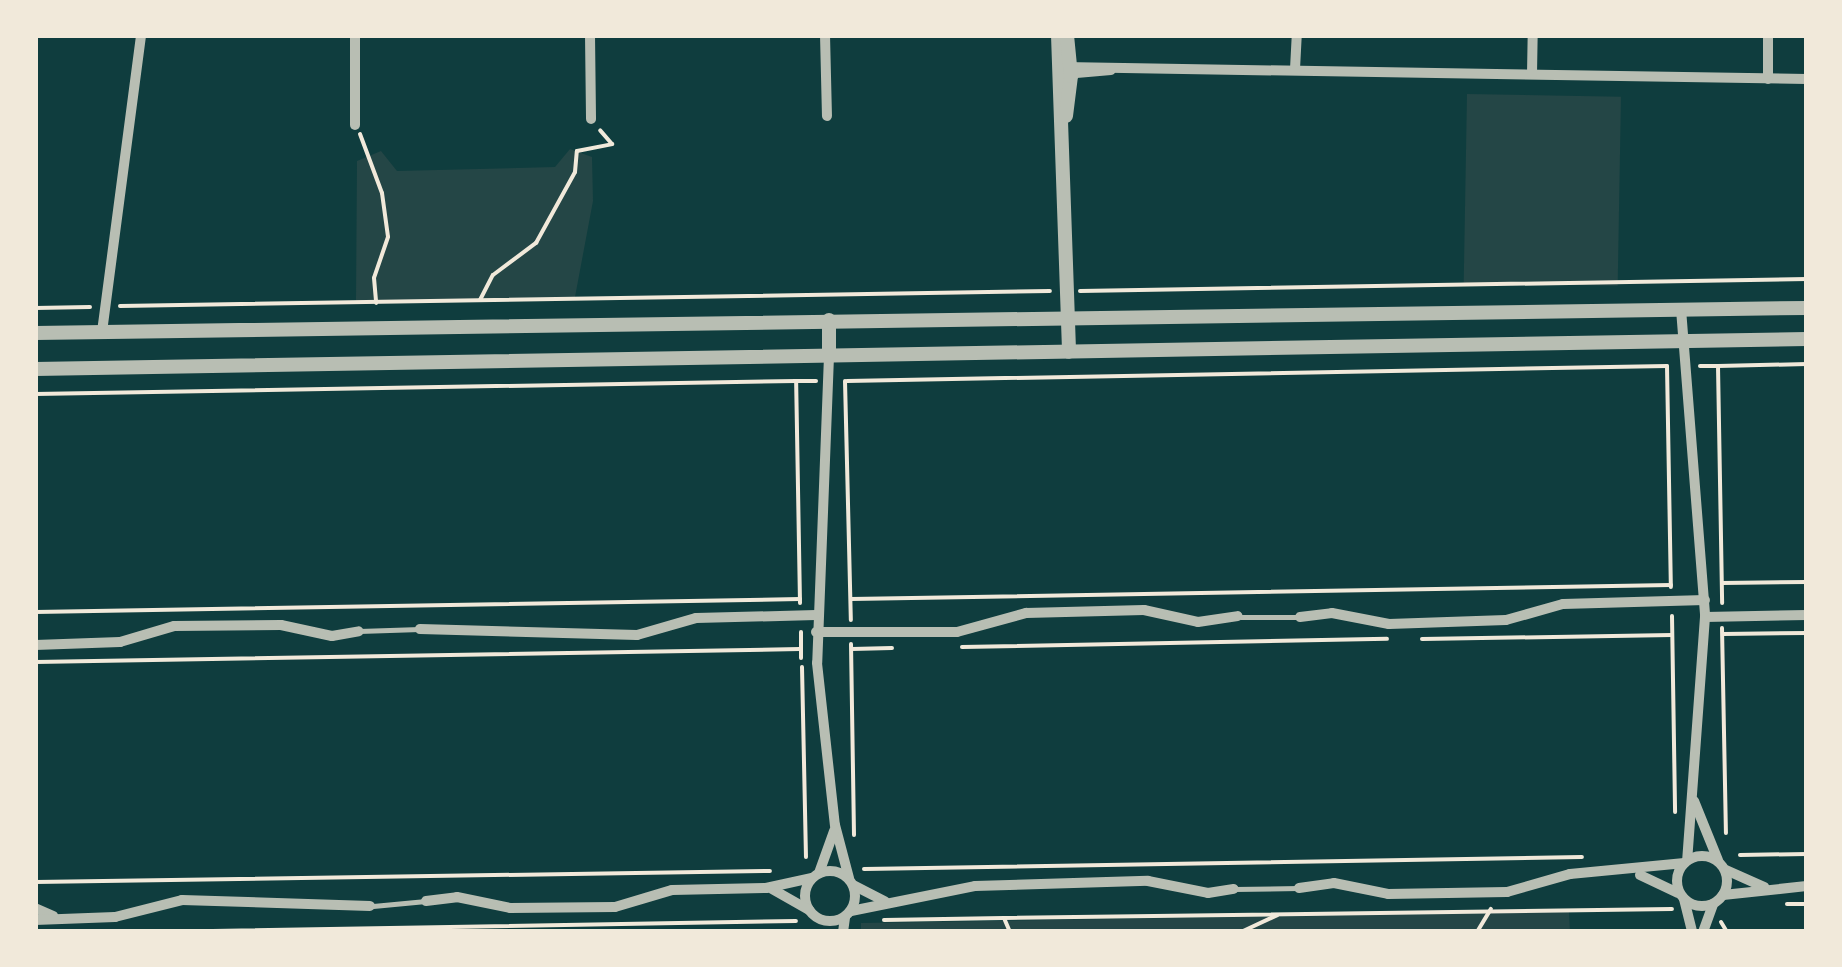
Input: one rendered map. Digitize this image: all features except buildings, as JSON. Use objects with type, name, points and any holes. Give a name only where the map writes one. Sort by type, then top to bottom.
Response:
[{"type":"street","points":[[102,332],[141,35]]},
{"type":"street","points":[[355,35],[355,125]]},
{"type":"street","points":[[590,35],[591,119]]},
{"type":"street","points":[[825,35],[827,116]]},
{"type":"street","points":[[1058,35],[1056,70],[1064,132],[1069,352]]},
{"type":"street","points":[[1064,132],[1071,70],[1067,35]]},
{"type":"street","points":[[1296,35],[1296,68]]},
{"type":"street","points":[[1532,74],[1533,35]]},
{"type":"street","points":[[1768,35],[1768,79]]},
{"type":"street","points":[[1056,70],[1296,68],[1807,79]]},
{"type":"street","points":[[35,333],[1807,308]]},
{"type":"street","points":[[1681,309],[1705,600],[1694,800],[1685,861],[1676,879],[1692,932]]},
{"type":"street","points":[[829,320],[816,632],[835,825],[851,882],[844,932]]},
{"type":"street","points":[[35,369],[1807,339]]},
{"type":"street","points":[[1300,618],[1332,613],[1389,624],[1506,620],[1563,604],[1705,600]]},
{"type":"street","points":[[816,632],[957,632],[1026,613],[1144,610],[1198,622],[1238,616]]},
{"type":"street","points":[[420,629],[637,635],[696,618],[816,615]]},
{"type":"street","points":[[1705,617],[1807,615]]},
{"type":"street","points":[[35,645],[120,642],[174,626],[281,625],[332,636],[359,631]]},
{"type":"street","points":[[1694,800],[1722,866],[1723,895]]},
{"type":"street","points":[[820,932],[805,894],[835,825]]},
{"type":"street","points":[[1298,888],[1334,882],[1388,894],[1507,892],[1560,876],[1630,873],[1707,856],[1765,888]]},
{"type":"street","points":[[1630,873],[1656,878],[1683,897],[1713,904]]},
{"type":"street","points":[[426,900],[457,896],[510,908],[605,908],[672,890],[766,888],[816,876],[851,882],[891,902]]},
{"type":"street","points":[[766,888],[813,914],[848,914],[975,886],[1148,881],[1208,894],[1234,889]]},
{"type":"street","points":[[1703,932],[1713,904],[1723,895],[1807,886]]},
{"type":"street","points":[[35,920],[54,916],[116,917],[182,900],[370,906]]},
{"type":"street","points":[[35,908],[54,916]]},
{"type":"lane","points":[[1238,616],[1300,618]]},
{"type":"lane","points":[[359,631],[420,629]]},
{"type":"lane","points":[[1234,889],[1298,888]]},
{"type":"lane","points":[[370,906],[426,900]]},
{"type":"path","points":[[480,301],[493,275],[536,242],[575,172],[577,151],[612,144],[591,119]]},
{"type":"path","points":[[355,125],[382,193],[388,237],[374,278],[376,303]]},
{"type":"path","points":[[35,308],[1807,279]]},
{"type":"path","points":[[847,381],[1807,364]]},
{"type":"path","points":[[1667,366],[1675,818]]},
{"type":"path","points":[[1718,366],[1726,833]]},
{"type":"path","points":[[35,394],[796,382]]},
{"type":"path","points":[[1722,583],[1807,582]]},
{"type":"path","points":[[850,599],[1671,585]]},
{"type":"path","points":[[35,612],[800,600]]},
{"type":"path","points":[[800,616],[806,857]]},
{"type":"path","points":[[1723,634],[1807,633]]},
{"type":"path","points":[[1418,639],[1672,634]]},
{"type":"path","points":[[949,647],[1398,639]]},
{"type":"path","points":[[852,648],[910,648]]},
{"type":"path","points":[[35,662],[801,650]]},
{"type":"path","points":[[1740,855],[1807,854]]},
{"type":"path","points":[[864,868],[1602,857]]},
{"type":"path","points":[[35,882],[774,871]]},
{"type":"path","points":[[864,921],[1670,907],[1676,918]]},
{"type":"path","points":[[1477,932],[1491,909]]},
{"type":"path","points":[[1241,932],[1282,914]]},
{"type":"path","points":[[1004,918],[1010,932]]},
{"type":"path","points":[[156,932],[796,921]]},
{"type":"shaded area","points":[[1467,94],[1621,97],[1618,286],[1464,283]]},
{"type":"shaded area","points":[[570,149],[592,157],[593,201],[575,297],[356,301],[357,161],[381,151],[397,171],[555,167]]},
{"type":"shaded area","points":[[1569,912],[1570,932],[861,932],[861,923]]}]
